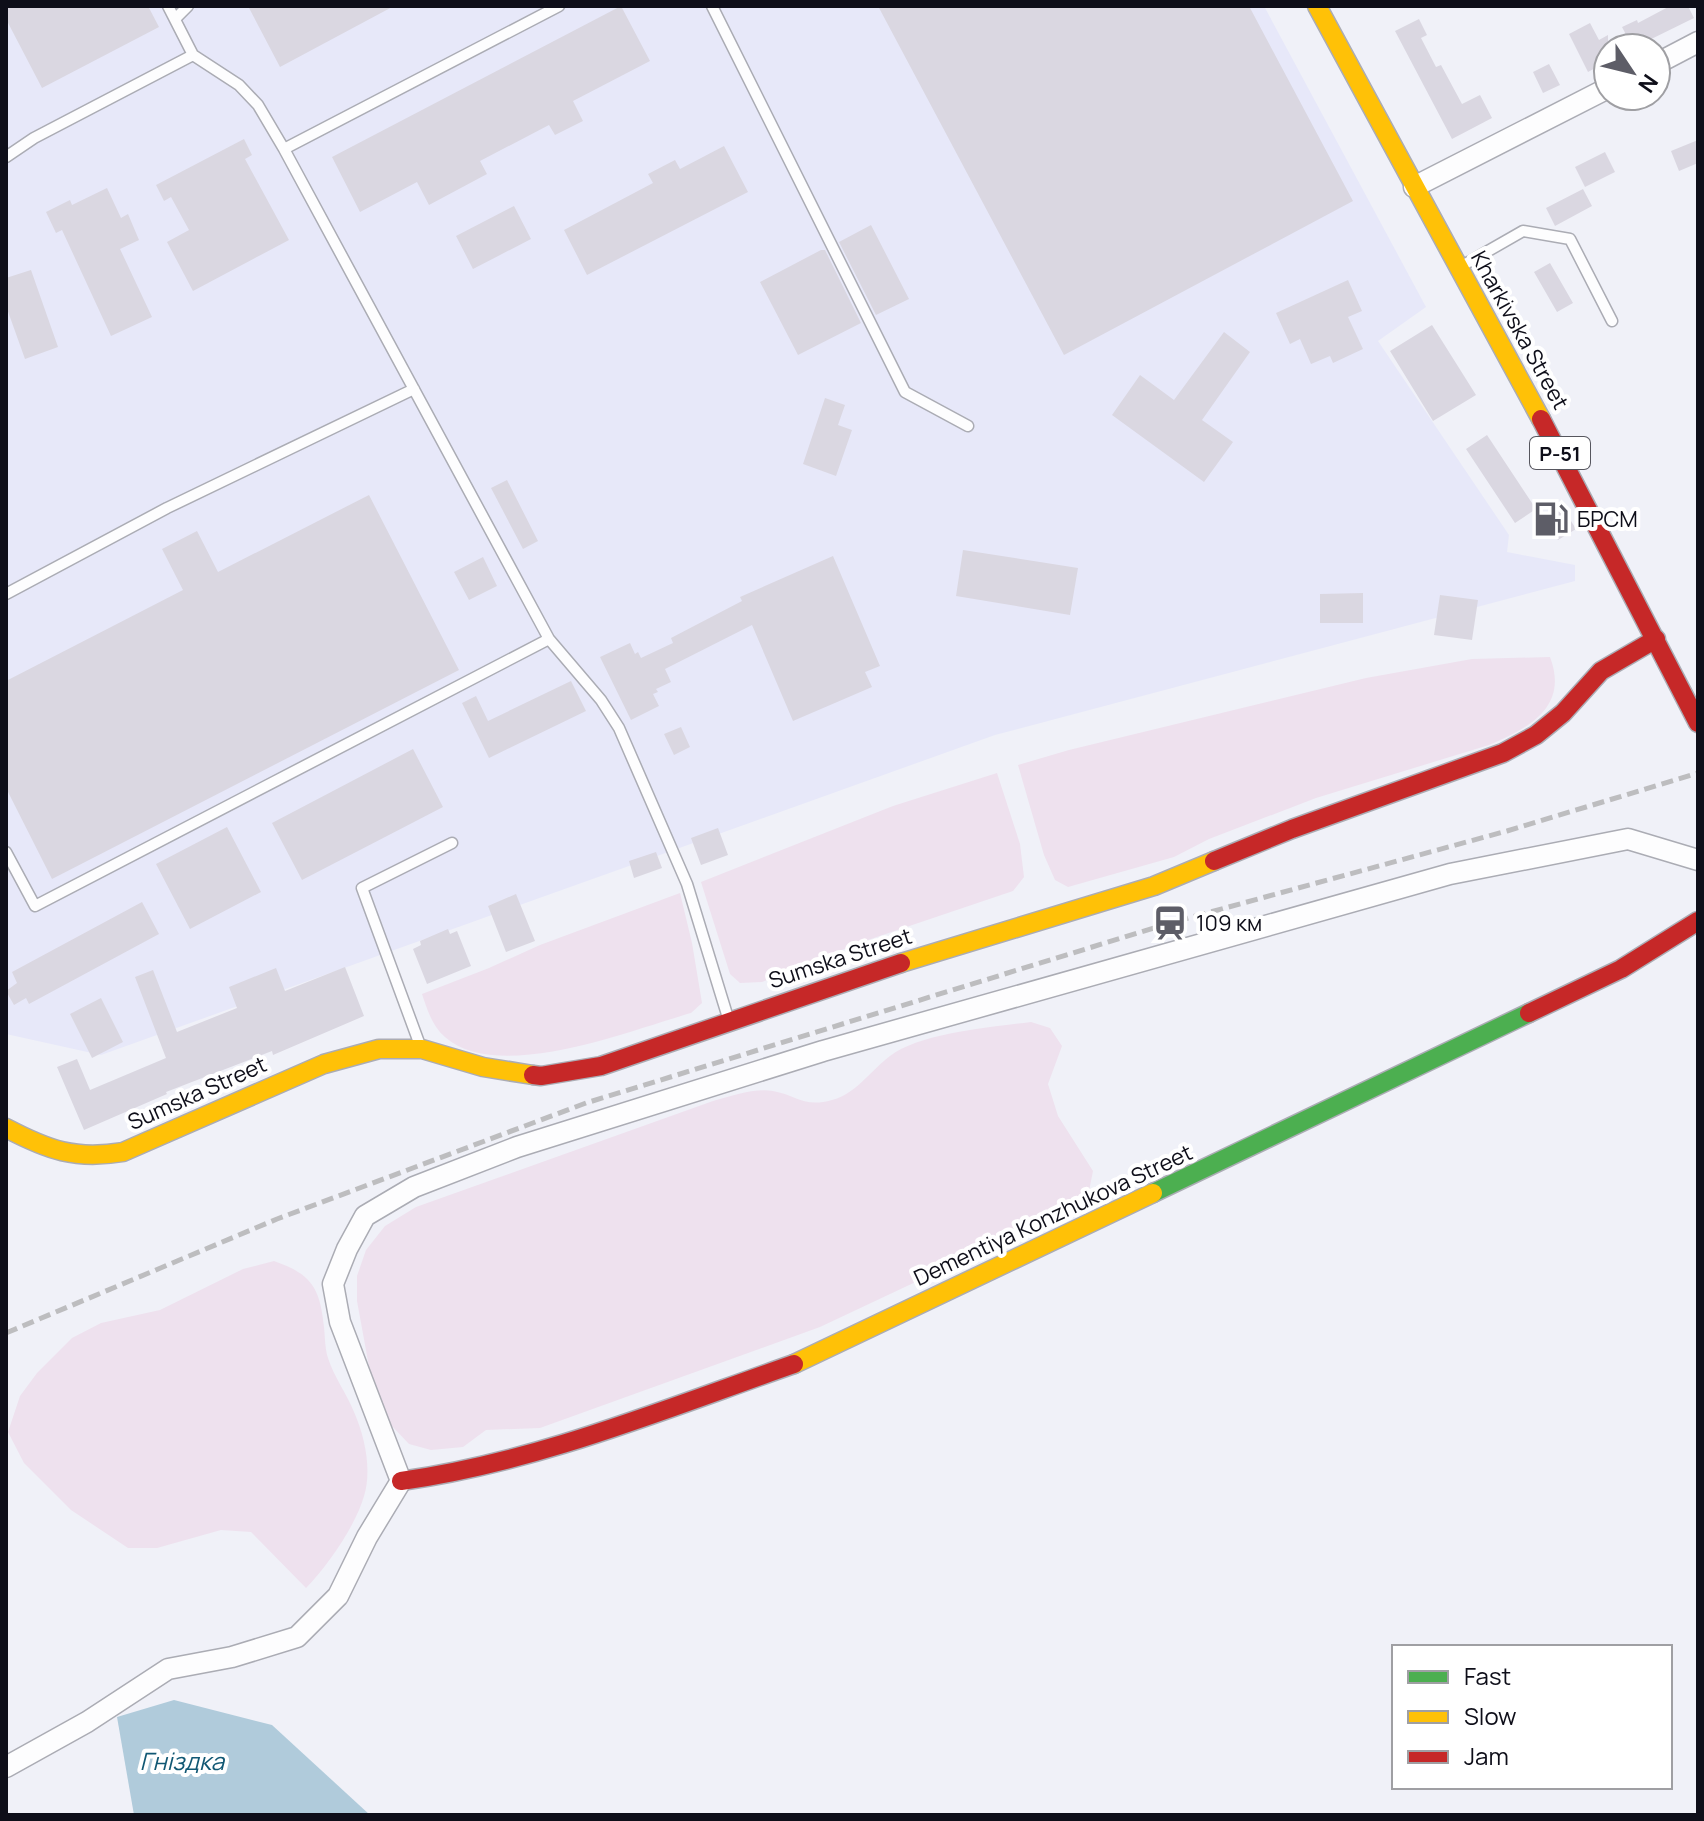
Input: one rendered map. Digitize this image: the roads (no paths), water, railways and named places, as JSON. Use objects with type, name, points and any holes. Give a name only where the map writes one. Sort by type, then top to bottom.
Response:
[{"type":"street","name":"Kharkivska Street","points":[[1317,6],[1574,479],[1698,723]]},
{"type":"street","points":[[1672,56],[1698,42]]},
{"type":"street","points":[[1414,187],[1592,96]]},
{"type":"street","name":"Sumska Street","points":[[6,1128],[64,1155],[97,1157],[123,1152],[324,1064],[379,1049],[422,1049],[483,1067],[541,1076],[601,1066],[912,959],[1154,886],[1292,829],[1503,753],[1536,735],[1563,713],[1601,671],[1656,639]]},
{"type":"street","points":[[6,1767],[87,1722],[168,1669],[232,1657],[297,1637],[338,1596],[367,1537],[401,1481],[340,1322],[333,1284],[365,1216],[414,1187],[517,1147],[823,1051],[1450,874],[1628,839],[1698,860]]},
{"type":"street","name":"Dementiya Konzhukova Street","points":[[401,1481],[458,1473],[589,1436],[796,1363],[1621,969],[1698,921]]},
{"type":"lane","points":[[168,6],[193,55],[239,85],[258,105],[549,639],[601,700],[619,728],[687,884],[729,1021]]},
{"type":"lane","points":[[175,19],[188,6]]},
{"type":"lane","points":[[284,149],[559,6]]},
{"type":"lane","points":[[712,6],[905,392],[968,426]]},
{"type":"lane","points":[[6,157],[34,138],[193,55]]},
{"type":"lane","points":[[1458,268],[1523,231],[1570,239],[1612,321]]},
{"type":"lane","points":[[6,594],[167,508],[414,389]]},
{"type":"lane","points":[[6,852],[35,906],[549,639]]},
{"type":"lane","points":[[422,1049],[362,888],[452,843]]},
{"type":"water","name":"Гніздка","points":[[174,1700],[272,1725],[370,1815],[134,1815],[117,1717]]},
{"type":"railway","points":[[6,1333],[277,1219],[586,1103],[1170,923],[1507,831],[1698,773]]},
{"type":"place","name":"БРСМ","points":[[1551,519]]},
{"type":"place","name":"109 км","points":[[1170,923]]}]
